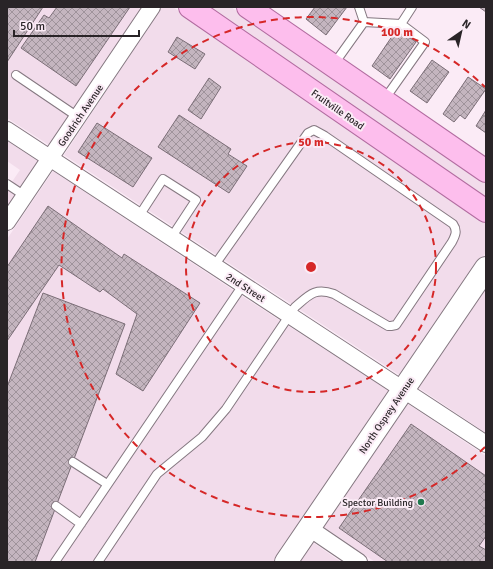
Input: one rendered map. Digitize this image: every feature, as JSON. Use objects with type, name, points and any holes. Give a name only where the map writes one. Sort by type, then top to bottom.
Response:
[{"type":"main road","name":"Fruitville Road","points":[[190,7],[486,211]]},
{"type":"main road","points":[[248,7],[486,171]]},
{"type":"street","name":"Goodrich Avenue","points":[[7,222],[152,7]]},
{"type":"street","name":"2nd Street","points":[[7,130],[486,444]]},
{"type":"street","name":"North Osprey Avenue","points":[[286,562],[486,268]]},
{"type":"street","points":[[309,528],[359,562]]},
{"type":"lane","points":[[359,7],[364,22]]},
{"type":"lane","points":[[400,24],[412,7]]},
{"type":"lane","points":[[333,66],[364,22]]},
{"type":"lane","points":[[364,22],[400,24],[426,42],[384,101]]},
{"type":"lane","points":[[16,75],[78,117]]},
{"type":"lane","points":[[98,562],[157,474],[202,437],[221,414],[294,307],[309,295],[317,291],[325,291],[334,294],[388,326],[396,325],[456,234],[453,224],[331,140],[314,130],[308,133],[214,266]]},
{"type":"lane","points":[[139,216],[164,179],[196,200],[171,238]]},
{"type":"lane","points":[[7,184],[25,196]]},
{"type":"lane","points":[[55,562],[106,484],[243,285]]},
{"type":"lane","points":[[73,462],[106,484]]},
{"type":"lane","points":[[56,506],[81,524]]},
{"type":"shaded area","points":[[7,7],[142,7],[49,145],[7,118]]},
{"type":"shaded area","points":[[162,7],[173,7],[486,223],[486,252],[401,376],[64,155]]},
{"type":"shaded area","points":[[207,7],[231,7],[486,183],[486,199]]},
{"type":"shaded area","points":[[7,141],[38,161],[7,208],[7,189],[20,170],[7,161]]},
{"type":"shaded area","points":[[53,171],[245,298],[391,392],[276,562],[7,562],[7,239]]},
{"type":"shaded area","points":[[486,283],[486,433],[416,386]]},
{"type":"shaded area","name":"Spector Building","points":[[405,402],[486,456],[486,562],[375,562],[321,525]]},
{"type":"shaded area","points":[[311,541],[341,562],[297,562]]},
{"type":"building","points":[[7,7],[43,7],[7,62]]},
{"type":"building","points":[[57,7],[130,7],[76,86],[21,48],[44,15],[49,18]]},
{"type":"building","points":[[315,7],[347,7],[326,35],[306,19]]},
{"type":"building","points":[[479,7],[486,7],[486,12]]},
{"type":"building","points":[[397,29],[416,42],[390,79],[372,66]]},
{"type":"building","points":[[177,37],[205,54],[195,69],[168,52]]},
{"type":"building","points":[[432,60],[449,72],[427,103],[410,91]]},
{"type":"building","points":[[468,77],[486,89],[465,119],[460,115],[454,122],[443,114]]},
{"type":"building","points":[[209,78],[221,87],[201,119],[188,110]]},
{"type":"building","points":[[486,110],[486,133],[476,126]]},
{"type":"building","points":[[179,115],[231,149],[228,154],[247,166],[229,193],[158,147]]},
{"type":"building","points":[[97,123],[152,158],[133,187],[78,152]]},
{"type":"building","points":[[48,206],[122,258],[124,254],[200,303],[143,391],[116,374],[137,314],[103,289],[100,292],[59,265],[7,341],[7,267]]},
{"type":"building","points":[[43,293],[125,324],[35,562],[7,562],[7,387]]},
{"type":"building","name":"Spector Building","points":[[411,424],[486,476],[486,536],[479,546],[486,550],[486,562],[388,562],[339,528]]},
{"type":"place","name":"Spector Building","points":[[421,502]]}]
